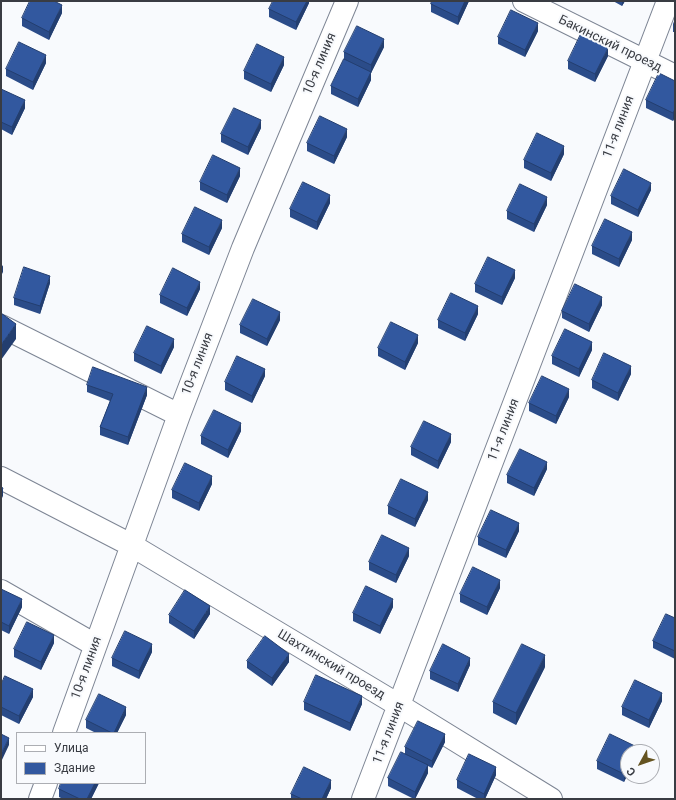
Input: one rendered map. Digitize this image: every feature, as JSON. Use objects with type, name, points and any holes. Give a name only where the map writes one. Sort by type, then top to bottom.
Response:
[{"type":"street","name":"10-я линия","points":[[64,732],[131,545],[243,248],[347,1]]},
{"type":"street","name":"Бакинский проезд","points":[[524,1],[675,76]]},
{"type":"street","name":"11-я линия","points":[[364,799],[668,1]]},
{"type":"street","points":[[1,326],[179,415]]},
{"type":"street","name":"Шахтинский проезд","points":[[1,478],[131,545],[552,799]]},
{"type":"street","points":[[1,591],[95,646]]},
{"type":"street","points":[[40,799],[46,784]]},
{"type":"building","points":[[30,1],[54,1],[62,5],[49,32],[22,18]]},
{"type":"building","points":[[273,1],[307,1],[296,22],[269,9]]},
{"type":"building","points":[[432,1],[465,1],[458,17],[431,4]]},
{"type":"building","points":[[511,10],[538,23],[525,50],[498,37]]},
{"type":"building","points":[[357,26],[384,39],[371,65],[344,52]]},
{"type":"building","points":[[581,34],[608,48],[595,74],[568,61]]},
{"type":"building","points":[[19,42],[46,55],[33,82],[6,69]]},
{"type":"building","points":[[257,44],[284,57],[271,84],[244,71]]},
{"type":"building","points":[[344,59],[371,72],[358,99],[331,86]]},
{"type":"building","points":[[659,73],[675,81],[675,109],[673,113],[646,100]]},
{"type":"building","points":[[1,89],[25,100],[12,127],[1,122]]},
{"type":"building","points":[[234,108],[261,120],[248,147],[221,134]]},
{"type":"building","points":[[320,116],[347,129],[334,156],[307,143]]},
{"type":"building","points":[[537,133],[564,146],[551,173],[524,160]]},
{"type":"building","points":[[213,155],[240,168],[227,195],[200,182]]},
{"type":"building","points":[[624,169],[651,183],[638,210],[611,196]]},
{"type":"building","points":[[303,182],[330,195],[317,222],[290,209]]},
{"type":"building","points":[[520,184],[547,197],[534,224],[507,211]]},
{"type":"building","points":[[195,207],[222,220],[209,247],[182,234]]},
{"type":"building","points":[[605,219],[632,232],[619,259],[592,246]]},
{"type":"building","points":[[488,257],[515,270],[502,297],[475,284]]},
{"type":"building","points":[[24,267],[50,276],[40,306],[14,298]]},
{"type":"building","points":[[173,268],[200,282],[187,308],[160,295]]},
{"type":"building","points":[[575,284],[602,297],[589,324],[562,311]]},
{"type":"building","points":[[451,293],[478,306],[465,333],[438,320]]},
{"type":"building","points":[[253,299],[280,312],[267,339],[240,325]]},
{"type":"building","points":[[1,313],[16,324],[1,345]]},
{"type":"building","points":[[391,322],[418,335],[405,362],[378,348]]},
{"type":"building","points":[[147,326],[174,339],[161,366],[134,353]]},
{"type":"building","points":[[565,329],[592,342],[579,369],[552,356]]},
{"type":"building","points":[[604,353],[631,366],[618,393],[592,380]]},
{"type":"building","points":[[237,356],[265,369],[252,396],[225,382]]},
{"type":"building","points":[[93,367],[147,387],[128,437],[100,427],[113,394],[87,385]]},
{"type":"building","points":[[542,376],[569,389],[556,416],[529,403]]},
{"type":"building","points":[[214,410],[241,423],[228,450],[201,436]]},
{"type":"building","points":[[424,421],[451,434],[438,461],[411,447]]},
{"type":"building","points":[[520,449],[547,462],[534,488],[507,475]]},
{"type":"building","points":[[185,463],[212,476],[199,503],[172,490]]},
{"type":"building","points":[[401,479],[428,492],[415,519],[388,506]]},
{"type":"building","points":[[491,510],[519,523],[506,550],[478,537]]},
{"type":"building","points":[[382,535],[409,548],[396,575],[369,562]]},
{"type":"building","points":[[473,567],[500,580],[487,607],[460,594]]},
{"type":"building","points":[[366,586],[393,599],[380,626],[353,613]]},
{"type":"building","points":[[1,589],[22,599],[9,626],[1,622]]},
{"type":"building","points":[[185,590],[210,606],[194,631],[169,615]]},
{"type":"building","points":[[666,614],[675,618],[675,651],[653,641]]},
{"type":"building","points":[[27,622],[54,635],[41,662],[14,649]]},
{"type":"building","points":[[125,631],[152,644],[139,671],[112,658]]},
{"type":"building","points":[[265,636],[289,654],[272,678],[247,661]]},
{"type":"building","points":[[443,644],[470,658],[458,684],[430,671]]},
{"type":"building","points":[[522,644],[545,655],[516,713],[493,702]]},
{"type":"building","points":[[316,675],[362,696],[350,723],[304,702]]},
{"type":"building","points":[[5,676],[33,689],[19,716],[1,707],[1,685]]},
{"type":"building","points":[[635,680],[662,693],[649,720],[622,707]]},
{"type":"building","points":[[99,694],[126,707],[114,732],[110,732],[86,720]]},
{"type":"building","points":[[418,721],[445,734],[432,761],[405,747]]},
{"type":"building","points":[[1,734],[9,738],[1,754]]},
{"type":"building","points":[[610,734],[631,744],[620,744],[620,772],[597,761]]},
{"type":"building","points":[[401,752],[428,765],[415,792],[388,778]]},
{"type":"building","points":[[469,754],[496,767],[484,794],[457,780]]},
{"type":"building","points":[[304,767],[331,780],[322,799],[302,799],[291,794]]},
{"type":"building","points":[[61,784],[94,784],[87,799],[80,799],[59,789]]}]
